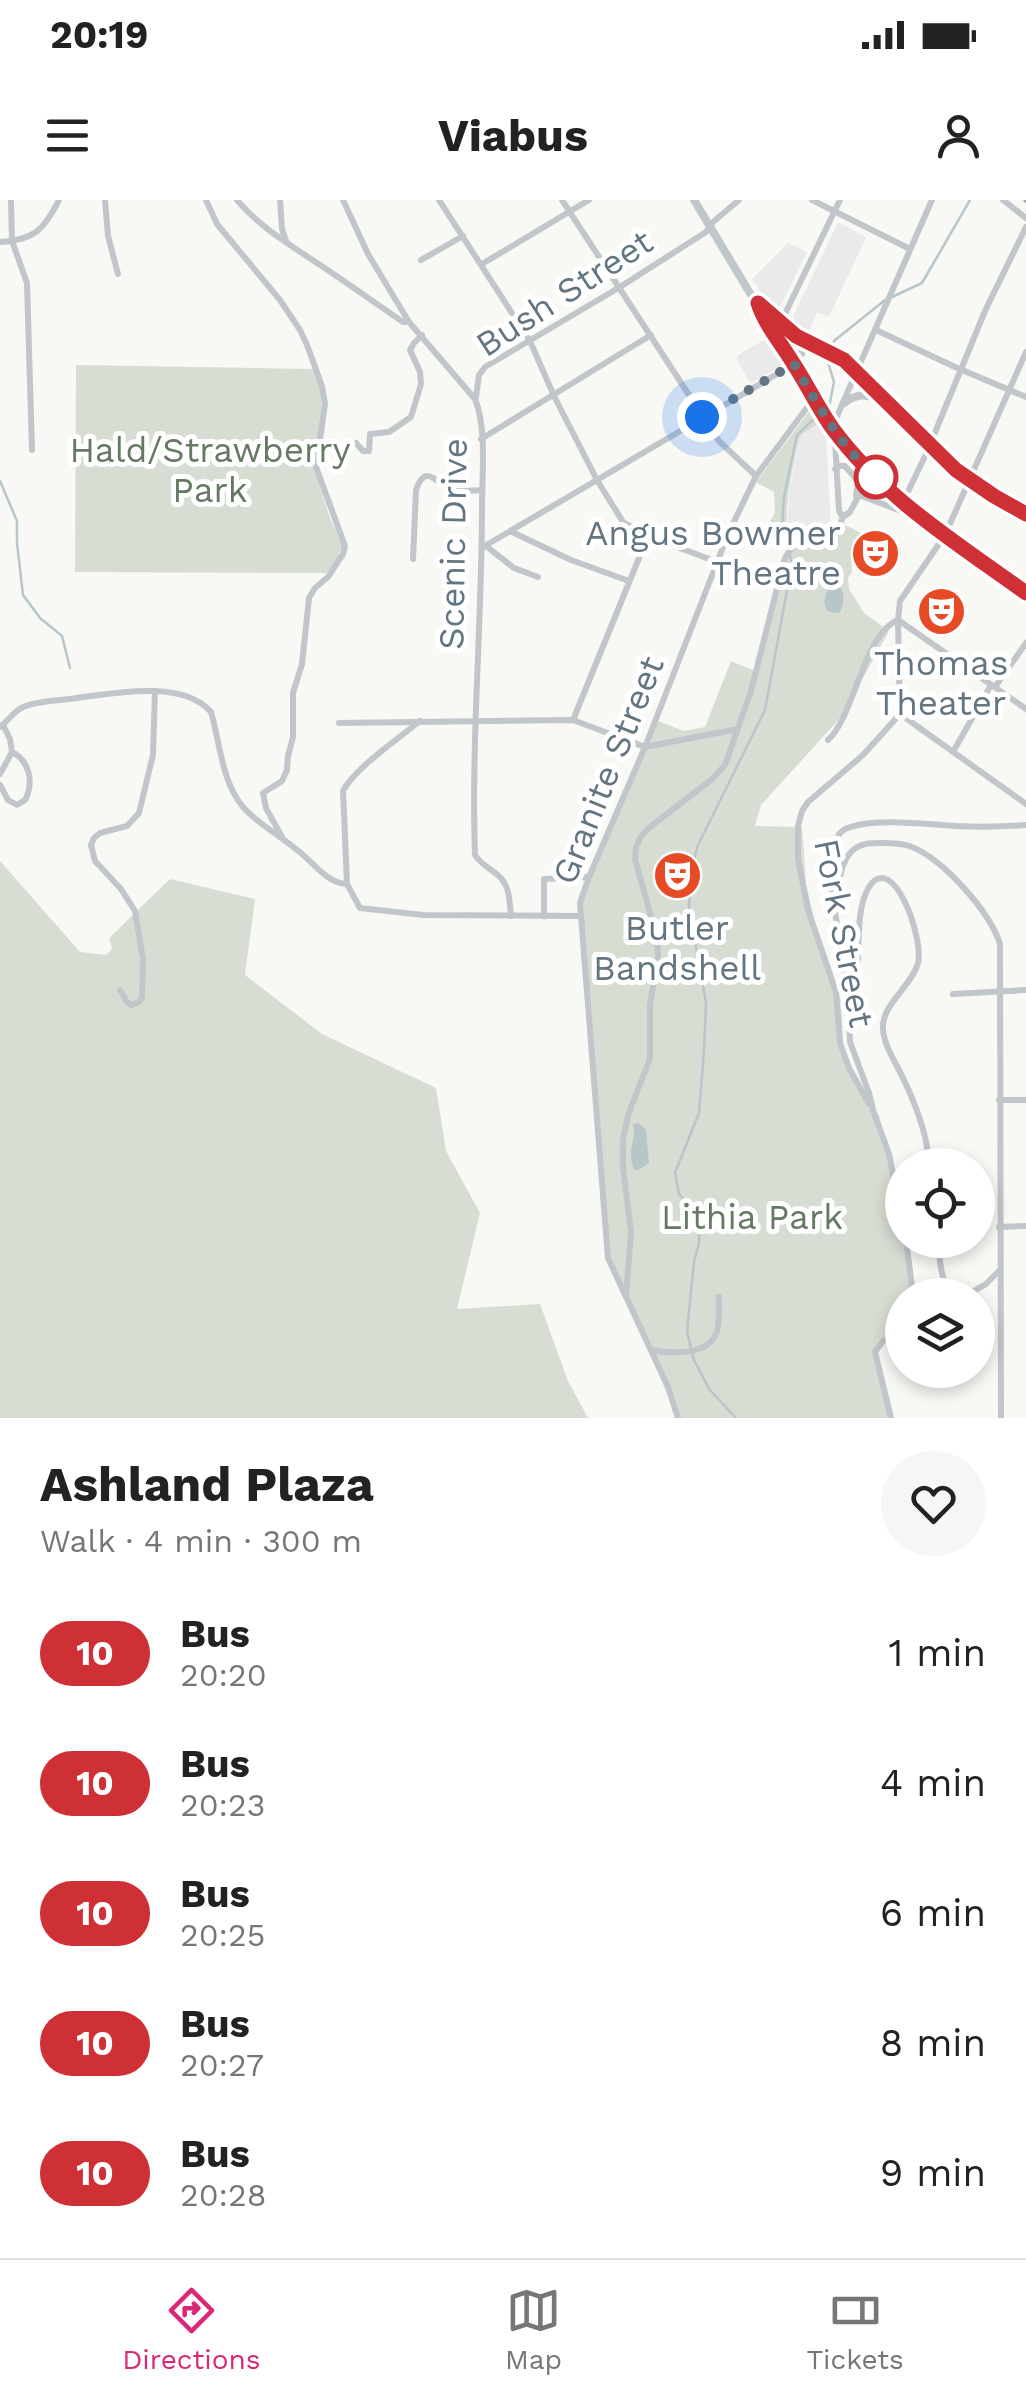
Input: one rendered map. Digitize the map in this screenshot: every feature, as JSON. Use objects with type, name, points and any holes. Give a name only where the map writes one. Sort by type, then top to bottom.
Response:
[{"type":"main road","points":[[694,200],[825,418],[860,462],[920,518],[1026,593]]},
{"type":"main road","points":[[758,303],[796,336],[844,360],[970,480],[1026,514]]},
{"type":"main road","points":[[794,364],[803,350],[820,347]]},
{"type":"main road","points":[[844,403],[864,394],[887,401]]},
{"type":"street","points":[[11,200],[12,242],[27,283],[32,450]]},
{"type":"street","points":[[0,242],[36,233],[59,200]]},
{"type":"street","points":[[105,200],[108,236],[118,274]]},
{"type":"street","points":[[206,200],[217,224],[280,300],[307,345],[325,404],[316,466],[345,546],[328,578],[311,593],[302,664],[293,693],[294,737],[287,770],[282,781],[263,794],[282,837]]},
{"type":"street","points":[[237,200],[289,246],[403,322],[410,322]]},
{"type":"street","points":[[280,200],[282,229],[289,246]]},
{"type":"street","name":"Scenic Drive","points":[[343,200],[368,254],[410,322],[478,406],[484,547],[474,720],[475,855],[505,882],[511,916]]},
{"type":"street","points":[[439,200],[530,340],[554,396],[623,522],[648,536],[717,562]]},
{"type":"street","points":[[562,200],[702,417],[719,441],[756,476]]},
{"type":"street","points":[[482,264],[589,200]]},
{"type":"street","name":"Bush Street","points":[[476,399],[484,367],[706,232],[739,200]]},
{"type":"street","points":[[812,200],[910,249]]},
{"type":"street","points":[[782,344],[781,325],[840,200]]},
{"type":"street","points":[[843,517],[838,510],[834,430],[932,200]]},
{"type":"street","points":[[1003,200],[1026,218]]},
{"type":"street","points":[[890,507],[903,502],[1026,227]]},
{"type":"street","points":[[421,260],[463,236]]},
{"type":"street","points":[[876,330],[1026,398]]},
{"type":"street","points":[[481,440],[651,335]]},
{"type":"street","points":[[356,442],[363,451],[369,451],[370,434],[389,432],[411,416],[421,384],[410,350],[422,336]]},
{"type":"street","points":[[1026,352],[945,536],[900,601],[898,620],[900,714],[1026,804]]},
{"type":"street","points":[[538,577],[514,568],[484,547],[794,364]]},
{"type":"street","name":"Granite Street","points":[[677,1418],[668,1388],[608,1258],[580,902],[717,562],[756,476],[814,398]]},
{"type":"street","points":[[626,1298],[631,1232],[622,1167],[623,1139],[628,1112],[650,1060],[650,1005],[658,957],[636,847],[650,827],[722,770],[739,729],[786,555],[803,541],[835,536],[856,498],[858,481],[845,466],[835,469]]},
{"type":"street","points":[[413,559],[416,490],[421,480],[434,478],[453,490],[482,490]]},
{"type":"street","points":[[856,498],[861,495],[920,518]]},
{"type":"street","points":[[510,531],[570,560],[629,581]]},
{"type":"street","points":[[573,720],[648,536]]},
{"type":"street","points":[[898,620],[1026,709]]},
{"type":"street","points":[[828,740],[839,728],[859,677],[885,628],[898,620]]},
{"type":"street","points":[[953,752],[993,686],[1026,643]]},
{"type":"street","points":[[120,990],[131,1004],[142,998],[142,943],[131,904],[95,861],[92,845],[97,835],[127,826],[139,813],[154,755],[155,691]]},
{"type":"street","points":[[0,774],[12,752],[10,739],[1,726],[17,710],[34,704],[122,693],[155,691],[185,698],[210,709],[228,780],[250,815],[334,882],[347,884]]},
{"type":"street","name":"Fork Street","points":[[872,1110],[842,1051],[836,992],[808,910],[798,836],[808,802],[863,756],[900,714]]},
{"type":"street","points":[[339,722],[573,720],[644,747],[739,729]]},
{"type":"street","points":[[420,721],[345,786],[347,884],[355,902],[365,909],[424,915],[580,916]]},
{"type":"street","points":[[0,786],[12,804],[17,805],[28,795],[25,762],[12,752]]},
{"type":"street","points":[[887,1148],[851,1048],[849,999],[832,893],[834,850],[840,834],[852,826],[920,822],[986,827],[1026,825]]},
{"type":"street","points":[[834,910],[846,860],[857,847],[900,844],[934,860],[957,881],[994,928],[1000,944],[1001,1418]]},
{"type":"street","points":[[544,916],[544,879],[589,877]]},
{"type":"street","points":[[848,1025],[856,1001],[864,899],[874,881],[886,879],[909,909],[918,935],[919,953],[912,976],[887,1010],[883,1032],[928,1148]]},
{"type":"street","points":[[954,994],[1026,990]]},
{"type":"street","points":[[999,1100],[1026,1100]]},
{"type":"street","points":[[999,1227],[1026,1226]]},
{"type":"street","points":[[992,1278],[1000,1270]]},
{"type":"street","points":[[650,1350],[691,1351],[709,1343],[716,1336],[719,1297]]},
{"type":"street","points":[[885,1340],[875,1352],[891,1418]]},
{"type":"shaded area","points":[[838,222],[866,237],[829,317],[817,312],[807,336],[790,323]]},
{"type":"shaded area","points":[[788,243],[807,252],[776,315],[752,279]]},
{"type":"shaded area","points":[[769,337],[783,365],[749,381],[738,355]]},
{"type":"shaded area","points":[[818,424],[826,436],[831,531],[794,536],[790,541],[789,496],[798,442],[802,434]]},
{"type":"shaded area","points":[[833,581],[843,595],[839,613],[829,612],[824,601]]},
{"type":"shaded area","points":[[638,1123],[646,1130],[649,1163],[635,1170],[631,1153],[633,1124]]},
{"type":"green space","name":"Hald/Strawberry Park","points":[[76,365],[313,369],[321,391],[322,417],[312,462],[331,521],[343,544],[335,563],[326,573],[75,572]]},
{"type":"green space","points":[[810,410],[818,424],[802,434],[798,442],[787,505],[790,541],[762,539],[775,512],[774,492],[756,482]]},
{"type":"green space","name":"Lithia Park","points":[[843,524],[865,535],[851,557],[849,589],[864,613],[889,631],[842,716],[761,805],[755,826],[802,827],[806,884],[818,936],[841,1001],[843,1047],[879,1116],[886,1148],[885,1258],[908,1258],[911,1278],[885,1278],[885,1342],[876,1347],[891,1418],[678,1418],[608,1258],[580,903],[655,720],[684,731],[705,727],[731,661],[755,671],[790,549],[833,538]]},
{"type":"green space","points":[[0,861],[80,952],[106,955],[112,949],[109,938],[170,879],[255,899],[245,975],[322,1034],[436,1088],[446,1151],[480,1213],[457,1309],[540,1304],[568,1381],[588,1418],[0,1418]]},
{"type":"waterway","points":[[892,297],[922,283],[970,200]]},
{"type":"waterway","points":[[829,407],[834,382],[827,359],[834,341],[885,300]]},
{"type":"waterway","points":[[736,1418],[709,1389],[694,1360],[687,1332],[699,1226],[679,1194],[675,1173],[699,1113],[706,1003],[689,908],[692,866],[698,845],[765,710],[792,563],[782,528],[784,497],[797,435],[814,419]]},
{"type":"waterway","points":[[0,481],[17,521],[23,595],[40,618],[62,636],[70,668]]},
{"type":"bus line","name":"10","points":[[1026,514],[956,470],[860,373],[836,354],[796,336],[758,303],[825,418],[860,462],[920,518],[1026,593]]},
{"type":"place","name":"Angus Bowmer Theatre","points":[[876,553]]},
{"type":"place","name":"Thomas Theater","points":[[941,611]]},
{"type":"place","name":"Butler Bandshell","points":[[677,876]]},
{"type":"route","points":[[702,417],[794,364],[825,418],[876,477]]}]
